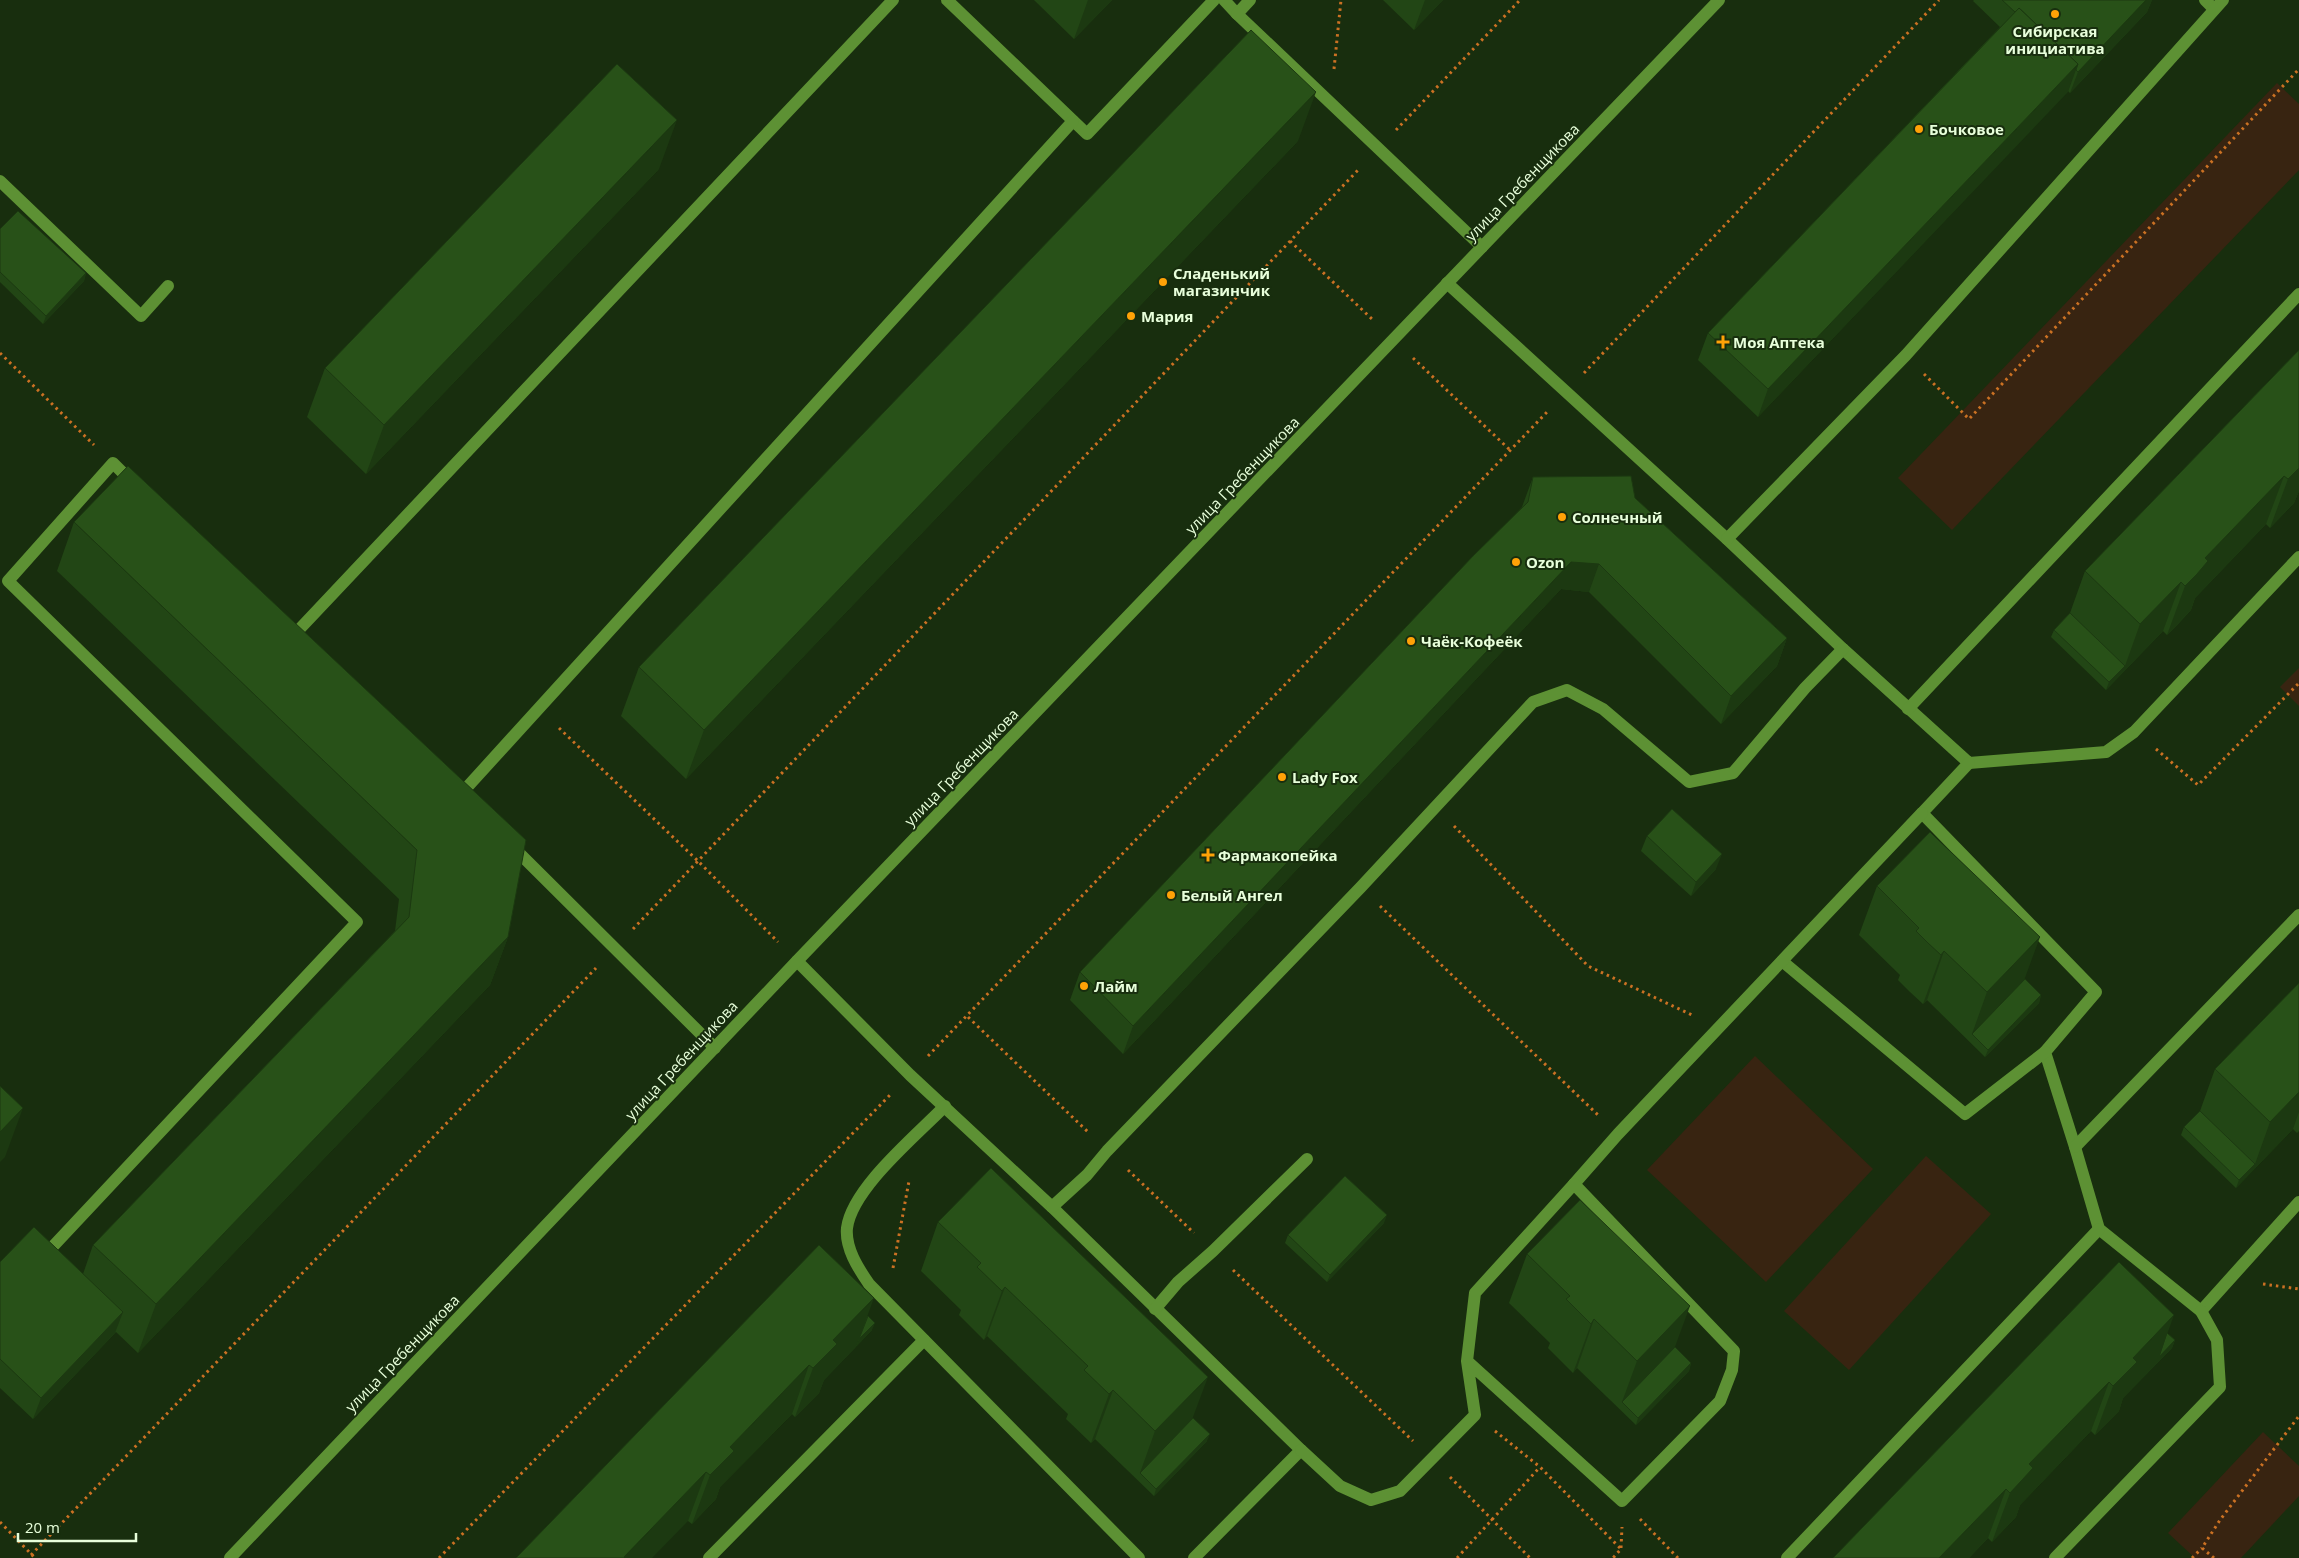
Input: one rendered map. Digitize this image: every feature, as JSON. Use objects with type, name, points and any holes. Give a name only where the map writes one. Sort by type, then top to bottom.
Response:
[{"type":"street","points":[[280,624],[297,640],[893,0]]},
{"type":"street","points":[[947,0],[1087,134],[1214,0]]},
{"type":"street","points":[[1224,0],[1482,247]]},
{"type":"street","points":[[1237,14],[1250,0]]},
{"type":"street","name":"улица Гребенщикова","points":[[230,1558],[797,961],[1719,0]]},
{"type":"street","points":[[1727,539],[1906,356],[2214,3]]},
{"type":"street","points":[[460,795],[1073,121]]},
{"type":"street","points":[[0,181],[140,316],[168,286]]},
{"type":"street","points":[[1447,283],[1567,391],[1843,649],[1969,763]]},
{"type":"street","points":[[1908,709],[2299,294]]},
{"type":"street","points":[[34,1266],[357,922],[8,581],[113,463],[141,490]]},
{"type":"street","points":[[797,961],[910,1075],[1052,1207],[1301,1450],[1340,1486],[1371,1500],[1400,1491],[1475,1415],[1467,1361],[1475,1293],[1618,1134],[1969,763],[2106,752],[2134,732],[2299,557]]},
{"type":"street","points":[[1052,1207],[1087,1175],[1107,1151],[1361,888],[1533,702],[1567,690],[1603,709],[1689,782],[1733,773],[1804,688],[1843,649]]},
{"type":"street","points":[[1782,961],[1965,1114],[2045,1052],[2096,992],[1922,813]]},
{"type":"street","points":[[503,836],[715,1048]]},
{"type":"street","points":[[2076,1147],[2299,915]]},
{"type":"street","points":[[2045,1052],[2076,1147],[2099,1229],[2201,1311],[2217,1340],[2220,1387],[2055,1558]]},
{"type":"street","points":[[945,1106],[867,1186],[854,1203],[847,1228],[852,1258],[869,1284],[886,1302],[1139,1558]]},
{"type":"street","points":[[1155,1308],[1178,1282],[1213,1251],[1307,1158]]},
{"type":"street","points":[[1467,1361],[1622,1501],[1720,1401],[1732,1370],[1734,1351],[1574,1184]]},
{"type":"street","points":[[2201,1311],[2299,1202]]},
{"type":"street","points":[[1787,1558],[2099,1229]]},
{"type":"street","points":[[709,1558],[924,1340]]},
{"type":"street","points":[[1194,1558],[1301,1450]]},
{"type":"path","points":[[1331,102],[1342,0]]},
{"type":"path","points":[[31,1555],[616,948],[1520,0]]},
{"type":"path","points":[[439,1558],[968,1017],[1939,0]]},
{"type":"path","points":[[1906,356],[1969,419],[2299,69]]},
{"type":"path","points":[[0,353],[72,424]]},
{"type":"path","points":[[2134,732],[2198,785],[2299,683]]},
{"type":"path","points":[[538,708],[698,861],[797,961]]},
{"type":"path","points":[[1436,807],[1588,966],[1720,1028]]},
{"type":"path","points":[[1361,888],[1618,1134]]},
{"type":"path","points":[[968,1017],[1433,1459],[1530,1558]]},
{"type":"path","points":[[886,1302],[909,1180]]},
{"type":"path","points":[[1475,1415],[1540,1467],[1621,1549],[1613,1558]]},
{"type":"path","points":[[2192,1558],[2202,1548],[2220,1520],[2299,1416]]},
{"type":"path","points":[[1458,1558],[1540,1467]]},
{"type":"path","points":[[1622,1501],[1678,1558]]},
{"type":"path","points":[[0,1522],[35,1558]]},
{"type":"path","points":[[2202,1548],[2214,1558]]},
{"type":"shaded area","points":[[2277,83],[2299,104],[2299,170],[1952,530],[1898,478]]},
{"type":"shaded area","points":[[2299,668],[2299,706],[2280,687]]},
{"type":"shaded area","points":[[1755,1056],[1873,1169],[1766,1282],[1647,1170]]},
{"type":"shaded area","points":[[1926,1156],[1991,1214],[1849,1370],[1784,1311]]},
{"type":"shaded area","points":[[2263,1432],[2299,1466],[2299,1496],[2241,1558],[2195,1558],[2168,1533]]},
{"type":"building","points":[[2002,0],[2146,0],[2078,72],[2076,70],[2078,64],[2019,8],[2015,12]]},
{"type":"building","points":[[2019,8],[2078,64],[1768,389],[1708,333]]},
{"type":"building","points":[[1251,30],[1316,92],[704,730],[639,667]]},
{"type":"building","points":[[617,64],[677,120],[384,425],[325,368]]},
{"type":"building","points":[[18,211],[86,273],[46,316],[0,272],[0,229]]},
{"type":"building","points":[[2299,350],[2299,468],[2288,479],[2284,476],[2205,558],[2208,561],[2197,574],[2185,586],[2181,582],[2140,624],[2085,571]]},
{"type":"building","points":[[128,466],[526,840],[508,937],[156,1304],[93,1245],[409,917],[417,850],[74,522]]},
{"type":"building","points":[[1631,476],[1635,498],[1787,638],[1731,696],[1599,564],[1571,562],[1133,1026],[1080,972],[1473,556],[1528,502],[1533,477]]},
{"type":"building","points":[[2070,613],[2125,666],[2109,682],[2054,630]]},
{"type":"building","points":[[1672,809],[1722,854],[1696,882],[1647,836]]},
{"type":"building","points":[[1930,832],[2040,937],[1987,992],[1944,951],[1941,955],[1928,943],[1916,931],[1919,928],[1877,886]]},
{"type":"building","points":[[2025,979],[2041,995],[1988,1050],[1972,1034]]},
{"type":"building","points":[[2299,983],[2299,1092],[2270,1122],[2215,1069]]},
{"type":"building","points":[[0,1086],[23,1108],[0,1132]]},
{"type":"building","points":[[2200,1111],[2255,1164],[2239,1180],[2184,1127]]},
{"type":"building","points":[[991,1168],[1208,1377],[1155,1431],[1113,1390],[1109,1394],[1084,1370],[1088,1366],[1005,1287],[1002,1291],[977,1267],[981,1263],[938,1222]]},
{"type":"building","points":[[1345,1176],[1387,1215],[1330,1275],[1288,1235]]},
{"type":"building","points":[[1580,1200],[1690,1306],[1637,1361],[1594,1319],[1591,1324],[1566,1299],[1570,1296],[1527,1254]]},
{"type":"building","points":[[34,1227],[123,1312],[41,1398],[0,1359],[0,1262]]},
{"type":"building","points":[[819,1245],[874,1298],[833,1340],[837,1344],[813,1368],[809,1365],[730,1447],[734,1451],[710,1475],[706,1472],[625,1558],[516,1558]]},
{"type":"building","points":[[2119,1262],[2174,1315],[2133,1358],[2137,1362],[2113,1386],[2109,1382],[2029,1464],[2033,1468],[2010,1493],[2006,1489],[1939,1558],[1833,1558]]},
{"type":"building","points":[[868,1316],[875,1323],[859,1339]]},
{"type":"building","points":[[2167,1333],[2175,1340],[2159,1357]]},
{"type":"building","points":[[1675,1347],[1691,1363],[1638,1418],[1622,1402]]},
{"type":"building","points":[[1193,1418],[1210,1434],[1156,1489],[1140,1473]]},
{"type":"place","name":"Сибирская инициатива","points":[[2055,14]]},
{"type":"place","name":"Бочковое","points":[[1919,129]]},
{"type":"place","name":"Сладенький магазинчик","points":[[1163,282]]},
{"type":"place","name":"Мария","points":[[1131,316]]},
{"type":"place","name":"Моя Аптека","points":[[1723,342]]},
{"type":"place","name":"Солнечный","points":[[1562,517]]},
{"type":"place","name":"Ozon","points":[[1516,562]]},
{"type":"place","name":"Чаёк-Кофеёк","points":[[1411,641]]},
{"type":"place","name":"Lady Fox","points":[[1282,777]]},
{"type":"place","name":"Фармакопейка","points":[[1208,855]]},
{"type":"place","name":"Белый Ангел","points":[[1171,895]]},
{"type":"place","name":"Лайм","points":[[1084,986]]}]
